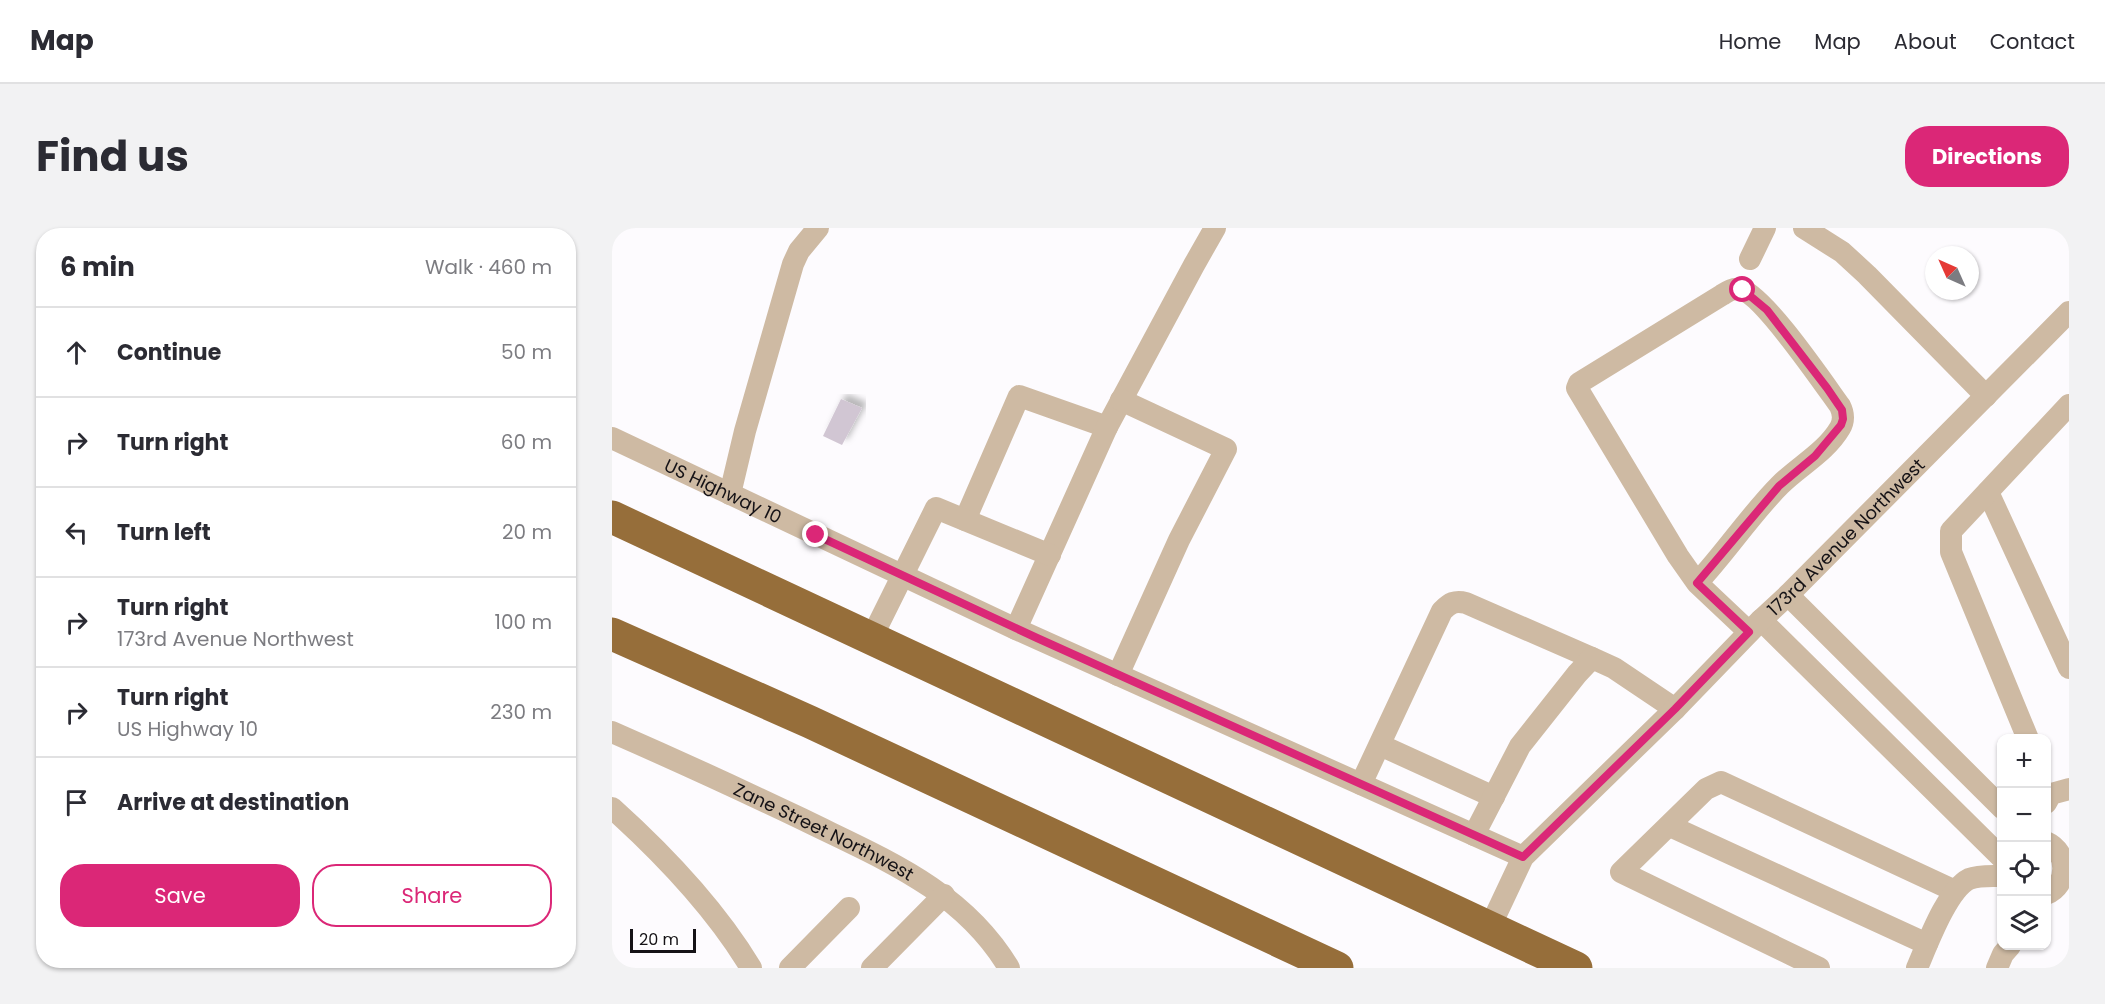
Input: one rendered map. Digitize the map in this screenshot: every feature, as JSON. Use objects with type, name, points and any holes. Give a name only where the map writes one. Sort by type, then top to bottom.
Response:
[{"type":"highway","points":[[612,517],[1576,968]]},
{"type":"highway","points":[[612,634],[821,727],[1337,968]]},
{"type":"street","points":[[730,494],[745,431],[793,264],[799,251],[818,228]]},
{"type":"street","points":[[1016,629],[1107,427],[1215,228]]},
{"type":"street","points":[[1765,228],[1741,274],[1579,383],[1577,388],[1697,583],[1755,626],[1997,854]]},
{"type":"street","points":[[1804,228],[1842,252],[1867,275],[1986,396]]},
{"type":"street","points":[[1697,583],[1779,486],[1815,456],[1839,430],[1843,419],[1840,406],[1767,310],[1743,290],[1741,274]]},
{"type":"street","name":"173rd Avenue Northwest","points":[[1490,927],[1523,857],[1675,709],[2069,312]]},
{"type":"street","points":[[965,520],[1019,396],[1107,427]]},
{"type":"street","points":[[1118,675],[1179,540],[1226,449],[1121,400]]},
{"type":"street","points":[[2026,734],[1951,552],[1951,531],[1988,492],[2066,419]]},
{"type":"street","name":"US Highway 10","points":[[612,438],[1016,629],[1523,857]]},
{"type":"street","points":[[1988,492],[2069,668]]},
{"type":"street","points":[[871,639],[936,508],[1050,555]]},
{"type":"street","points":[[1788,595],[1997,804]]},
{"type":"street","points":[[1361,784],[1442,611],[1458,601],[1614,668],[1675,709]]},
{"type":"street","points":[[1474,835],[1520,746],[1592,658]]},
{"type":"street","name":"Zane Street Northwest","points":[[612,732],[714,777],[925,881],[982,930],[1009,968]]},
{"type":"street","points":[[1380,745],[1494,797]]},
{"type":"street","points":[[1819,968],[1621,872],[1706,789],[1721,783],[1954,891]]},
{"type":"street","points":[[612,808],[636,829],[689,885],[751,968]]},
{"type":"street","points":[[1670,826],[1927,944]]},
{"type":"street","points":[[2051,844],[2061,853],[2066,869],[2061,884],[2051,891]]},
{"type":"street","points":[[1917,968],[1954,891],[1969,879],[1980,876],[1997,876]]},
{"type":"street","points":[[872,968],[944,895]]},
{"type":"street","points":[[790,968],[849,908]]},
{"type":"street","points":[[1997,968],[2006,950]]},
{"type":"building","points":[[841,399],[862,408],[842,445],[823,436]]},
{"type":"route","points":[[816,535],[1037,638],[1523,857],[1675,709],[1749,632],[1697,583],[1779,486],[1815,456],[1841,425],[1844,413],[1827,388],[1767,310],[1743,290]]}]
